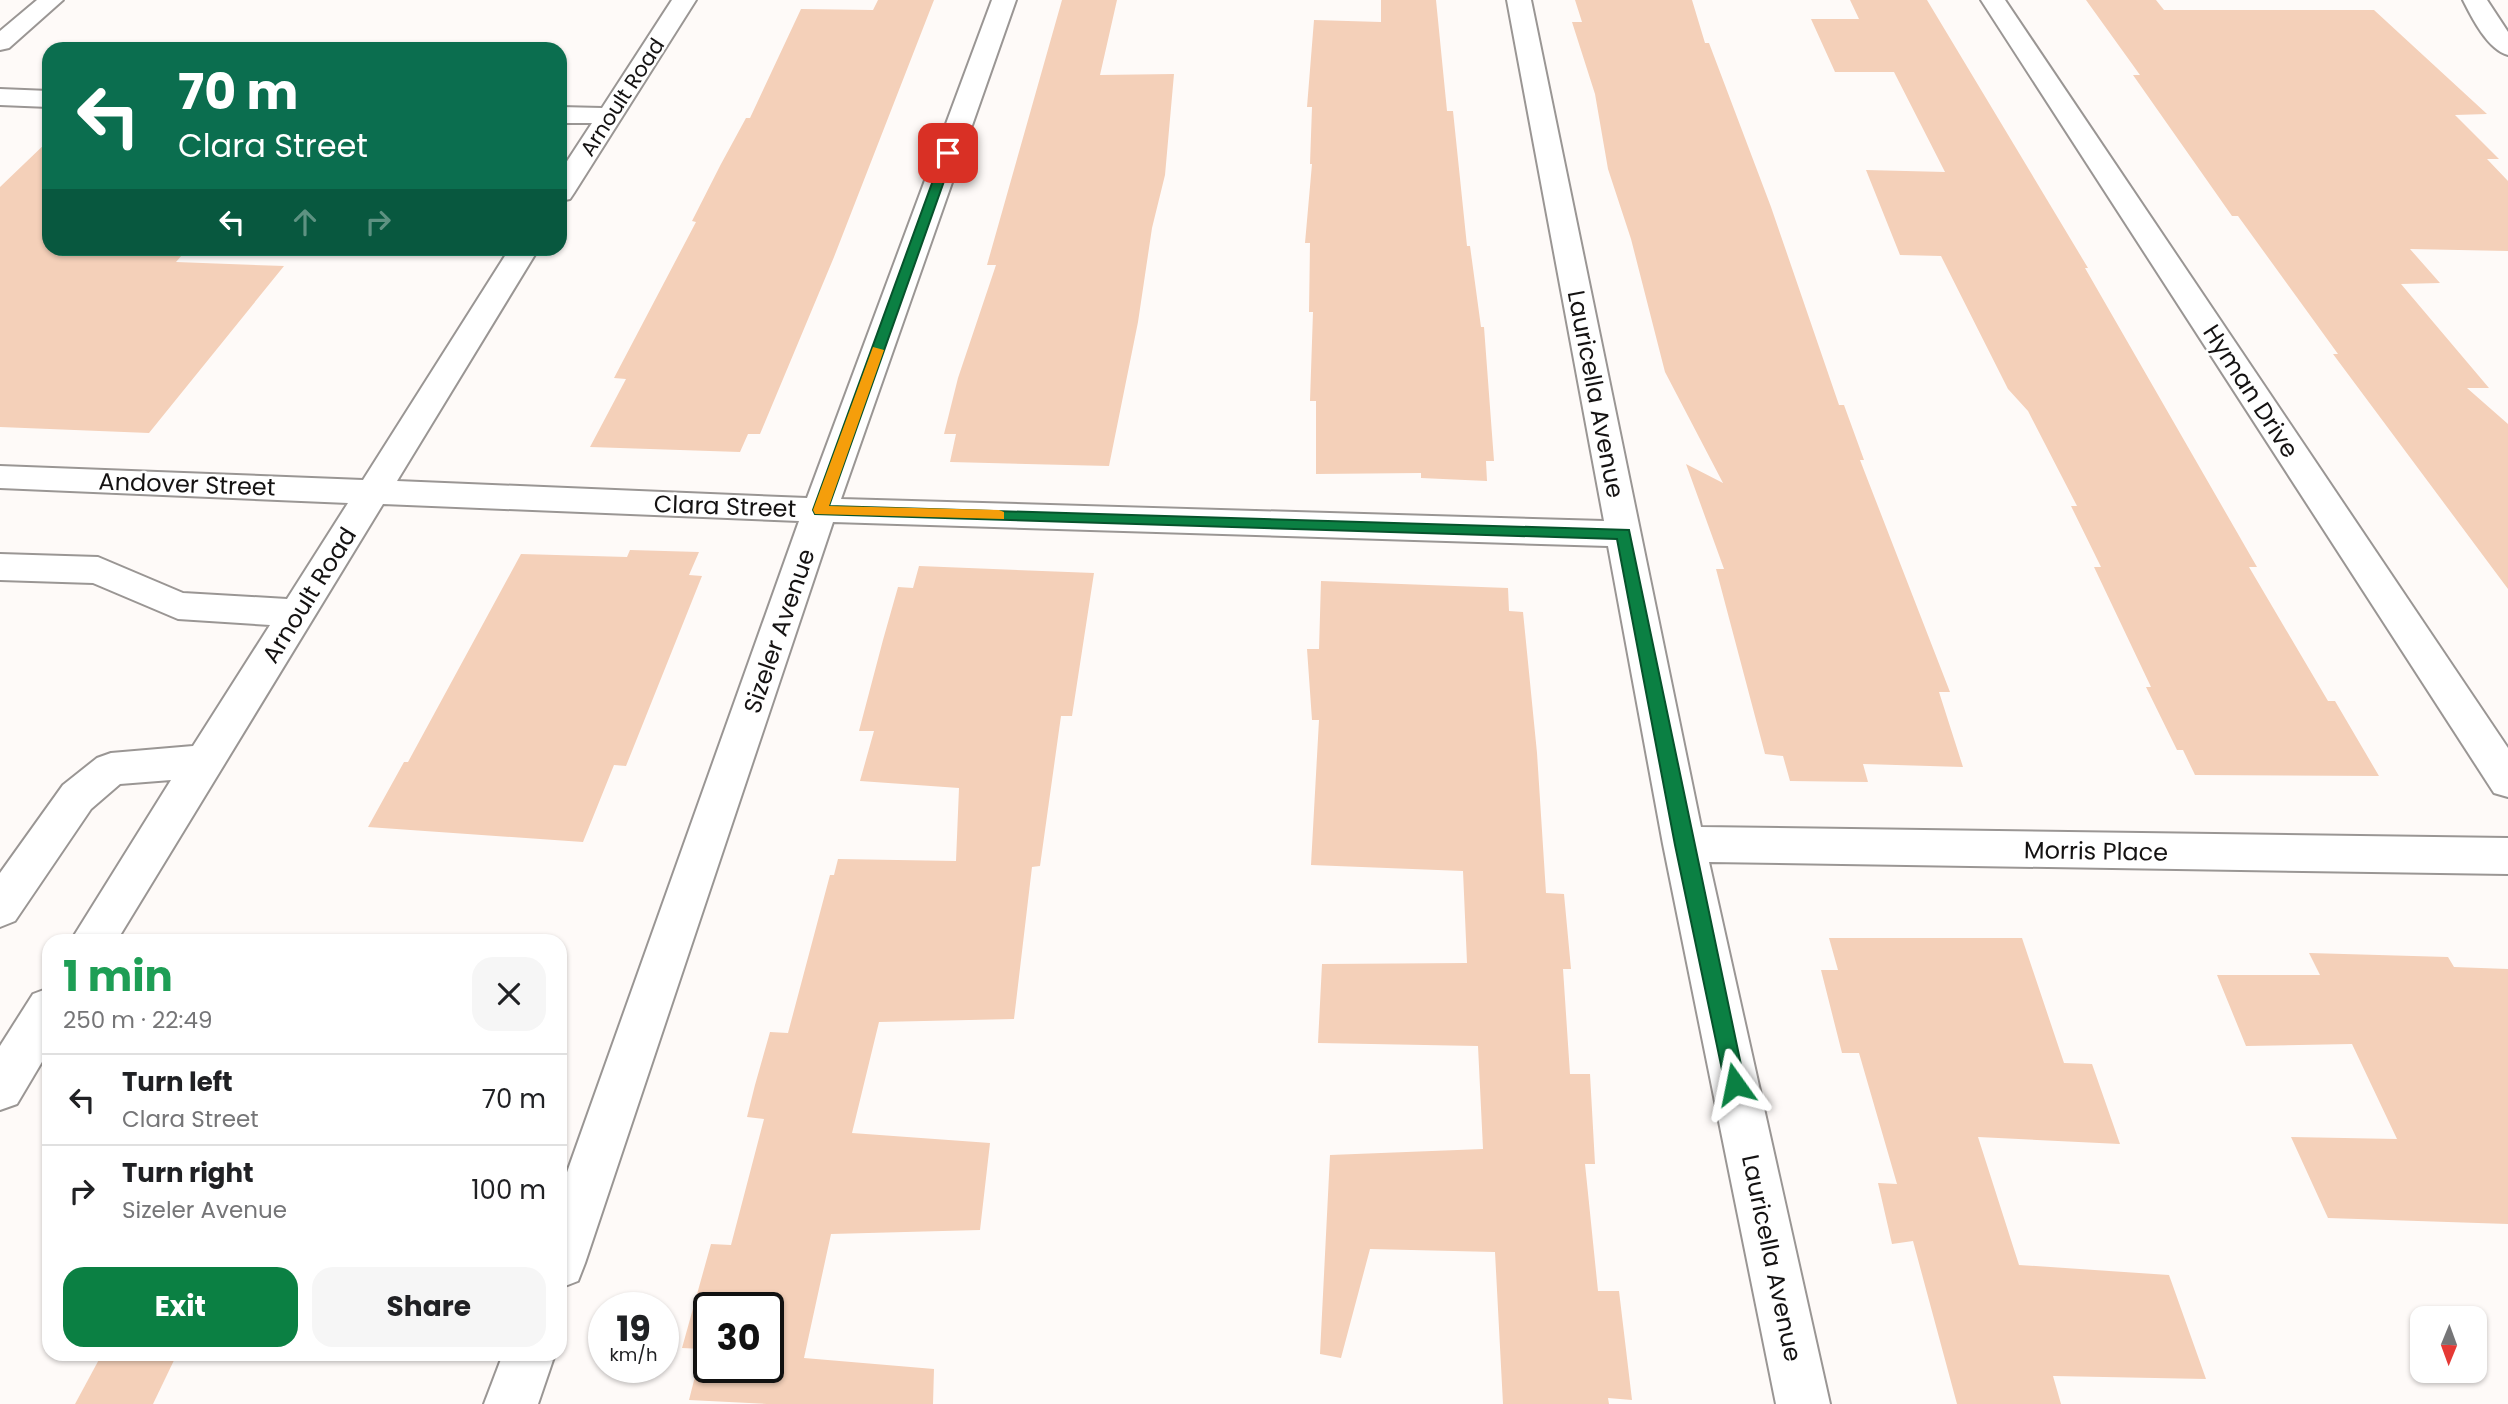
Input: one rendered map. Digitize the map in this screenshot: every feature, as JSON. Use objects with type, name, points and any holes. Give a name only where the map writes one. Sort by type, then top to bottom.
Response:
[{"type":"street","points":[[0,43],[51,0]]},
{"type":"street","name":"Arnoult Road","points":[[567,182],[684,0]]},
{"type":"street","name":"Sizeler Avenue","points":[[567,1244],[820,510],[1004,0]]},
{"type":"street","name":"Lauricella Avenue","points":[[1519,0],[1684,845],[1803,1404]]},
{"type":"street","name":"Hyman Drive","points":[[1993,0],[2508,781]]},
{"type":"street","points":[[2475,0],[2483,16],[2508,47]]},
{"type":"street","points":[[0,97],[42,99]]},
{"type":"street","points":[[567,114],[609,116]]},
{"type":"street","name":"Arnoult Road","points":[[97,934],[520,256]]},
{"type":"street","name":"Andover Street","points":[[0,477],[373,491]]},
{"type":"street","name":"Clara Street","points":[[373,491],[820,510],[1623,534]]},
{"type":"street","points":[[0,567],[98,570],[178,606],[298,613]]},
{"type":"street","points":[[0,908],[77,797],[111,769],[205,761]]},
{"type":"street","name":"Morris Place","points":[[1684,845],[2508,856]]},
{"type":"street","points":[[0,1088],[42,1020]]},
{"type":"street","points":[[512,1404],[526,1361]]},
{"type":"building","points":[[878,0],[934,0],[834,257],[760,434],[748,434],[740,452],[590,447],[626,379],[614,378],[696,222],[692,221],[721,164],[746,118],[750,118],[801,9],[873,10]]},
{"type":"building","points":[[1062,0],[1117,0],[1100,75],[1174,74],[1165,175],[1152,228],[1138,322],[1109,466],[950,462],[956,434],[944,434],[958,378],[996,265],[987,265]]},
{"type":"building","points":[[1381,0],[1436,0],[1447,111],[1453,111],[1467,246],[1470,246],[1481,327],[1484,327],[1494,461],[1486,461],[1487,481],[1421,478],[1421,473],[1316,474],[1316,401],[1310,401],[1313,312],[1309,312],[1310,243],[1305,243],[1312,164],[1312,107],[1307,107],[1314,20],[1381,22]]},
{"type":"building","points":[[1575,0],[1692,0],[1705,43],[1709,43],[1771,207],[1839,405],[1844,405],[1864,460],[1860,460],[1950,692],[1939,692],[1963,767],[1863,764],[1868,782],[1790,781],[1783,756],[1765,754],[1716,569],[1724,569],[1686,464],[1723,483],[1665,372],[1631,239],[1608,169],[1595,94],[1572,22],[1582,22]]},
{"type":"building","points":[[1850,0],[1927,0],[2088,268],[2085,268],[2257,567],[2249,567],[2328,701],[2335,701],[2379,776],[2195,775],[2183,750],[2177,750],[2146,687],[2151,687],[2094,567],[2101,567],[2071,506],[2077,506],[2028,411],[2008,389],[1941,256],[1900,255],[1866,170],[1945,172],[1894,72],[1835,72],[1811,19],[1859,19]]},
{"type":"building","points":[[2086,0],[2156,0],[2164,10],[2374,10],[2487,114],[2455,115],[2499,159],[2487,159],[2508,181],[2508,251],[2410,249],[2440,283],[2401,284],[2489,388],[2467,388],[2508,424],[2508,589],[2333,354],[2338,354],[2238,216],[2232,216],[2133,75],[2140,75]]},
{"type":"building","points":[[42,147],[42,256],[181,256],[176,262],[284,266],[149,433],[0,427],[0,187]]},
{"type":"building","points":[[630,550],[699,552],[689,575],[702,576],[626,766],[614,765],[583,842],[368,827],[404,762],[408,762],[521,554],[627,557]]},
{"type":"building","points":[[919,566],[1094,573],[1072,716],[1061,716],[1040,866],[1032,867],[1014,1019],[879,1022],[852,1133],[990,1143],[980,1230],[831,1234],[804,1358],[934,1369],[933,1404],[767,1404],[689,1400],[693,1383],[784,1383],[784,1292],[698,1292],[711,1244],[731,1245],[764,1119],[747,1117],[755,1085],[770,1032],[788,1033],[830,875],[834,875],[838,859],[956,861],[959,788],[860,781],[874,731],[859,731],[898,587],[913,588]]},
{"type":"building","points":[[1321,581],[1508,588],[1509,611],[1523,612],[1537,753],[1546,893],[1564,894],[1571,969],[1563,969],[1570,1074],[1590,1074],[1595,1164],[1585,1164],[1598,1291],[1619,1291],[1632,1400],[1608,1398],[1609,1404],[1503,1404],[1495,1252],[1370,1249],[1341,1358],[1320,1354],[1330,1155],[1483,1149],[1478,1046],[1318,1043],[1322,964],[1467,963],[1463,871],[1311,865],[1319,720],[1312,720],[1307,649],[1319,649]]},
{"type":"building","points":[[1829,938],[2022,938],[2064,1063],[2092,1064],[2120,1144],[1978,1137],[2019,1265],[2169,1275],[2206,1379],[2053,1376],[2061,1404],[1957,1404],[1913,1241],[1892,1244],[1878,1183],[1897,1184],[1859,1053],[1842,1053],[1821,970],[1838,970]]},
{"type":"building","points":[[2309,953],[2448,957],[2454,967],[2508,969],[2508,1224],[2328,1218],[2291,1137],[2397,1139],[2352,1044],[2246,1046],[2217,975],[2320,975]]},
{"type":"building","points":[[693,1309],[693,1349],[682,1348]]},
{"type":"building","points":[[98,1361],[174,1361],[153,1404],[75,1404]]},
{"type":"slow traffic","points":[[878,350],[820,510],[999,515]]},
{"type":"route","points":[[948,153],[820,510],[1623,534],[1684,845],[1735,1084]]}]
